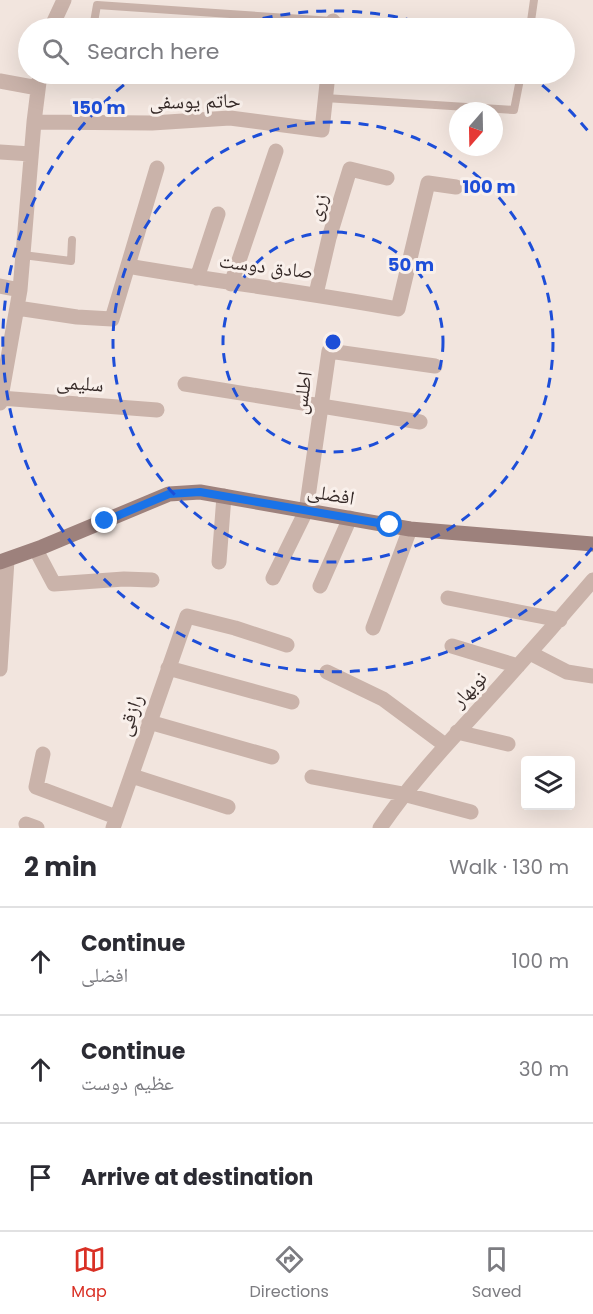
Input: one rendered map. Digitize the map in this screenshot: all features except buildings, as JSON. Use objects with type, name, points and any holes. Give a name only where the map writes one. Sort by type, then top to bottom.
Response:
[{"type":"street","points":[[56,18],[64,0]]},
{"type":"street","points":[[0,81],[18,81]]},
{"type":"street","points":[[0,400],[20,290],[39,84]]},
{"type":"street","points":[[325,98],[327,84]]},
{"type":"street","name":"حاتم یوسفی","points":[[34,122],[152,123],[230,118],[322,130],[325,98]]},
{"type":"street","points":[[231,284],[276,151]]},
{"type":"street","points":[[0,152],[31,154]]},
{"type":"street","points":[[17,308],[112,320],[157,168]]},
{"type":"street","name":"زری","points":[[316,294],[329,238],[350,169],[387,178]]},
{"type":"street","name":"صادق دوست","points":[[128,267],[231,284],[316,294],[398,309],[428,183],[456,187]]},
{"type":"street","points":[[197,278],[218,214]]},
{"type":"street","points":[[0,286],[20,290]]},
{"type":"street","name":"اطلس","points":[[273,578],[306,511],[329,351],[435,366]]},
{"type":"street","points":[[185,384],[420,422]]},
{"type":"street","name":"سلیمی","points":[[0,400],[157,410]]},
{"type":"street","name":"افضلی","points":[[3,561],[36,550],[169,494],[200,492],[410,529],[593,544]]},
{"type":"street","points":[[219,562],[224,496]]},
{"type":"street","points":[[320,586],[350,518]]},
{"type":"street","points":[[373,628],[410,529]]},
{"type":"street","points":[[36,550],[54,584],[124,579],[152,580]]},
{"type":"street","points":[[0,669],[3,561]]},
{"type":"street","name":"نوبهار","points":[[380,828],[403,794],[445,745],[560,620],[593,580]]},
{"type":"street","points":[[448,598],[560,620]]},
{"type":"street","name":"رازقی","points":[[114,822],[187,616],[235,628],[287,645]]},
{"type":"street","points":[[452,646],[518,666]]},
{"type":"street","points":[[530,653],[567,672],[593,676]]},
{"type":"street","points":[[168,668],[292,702]]},
{"type":"street","points":[[327,672],[383,699],[445,745]]},
{"type":"street","points":[[149,722],[272,757]]},
{"type":"street","points":[[457,732],[508,744]]},
{"type":"street","points":[[43,754],[36,787],[114,822]]},
{"type":"street","points":[[132,776],[228,807]]},
{"type":"street","points":[[312,777],[403,794],[471,812]]},
{"type":"lane","points":[[531,18],[534,0]]},
{"type":"lane","points":[[95,18],[97,5],[250,18]]},
{"type":"lane","points":[[325,98],[514,111],[519,84]]},
{"type":"lane","points":[[23,255],[70,261],[72,240]]},
{"type":"route","points":[[105,521],[169,494],[200,492],[390,525]]}]
